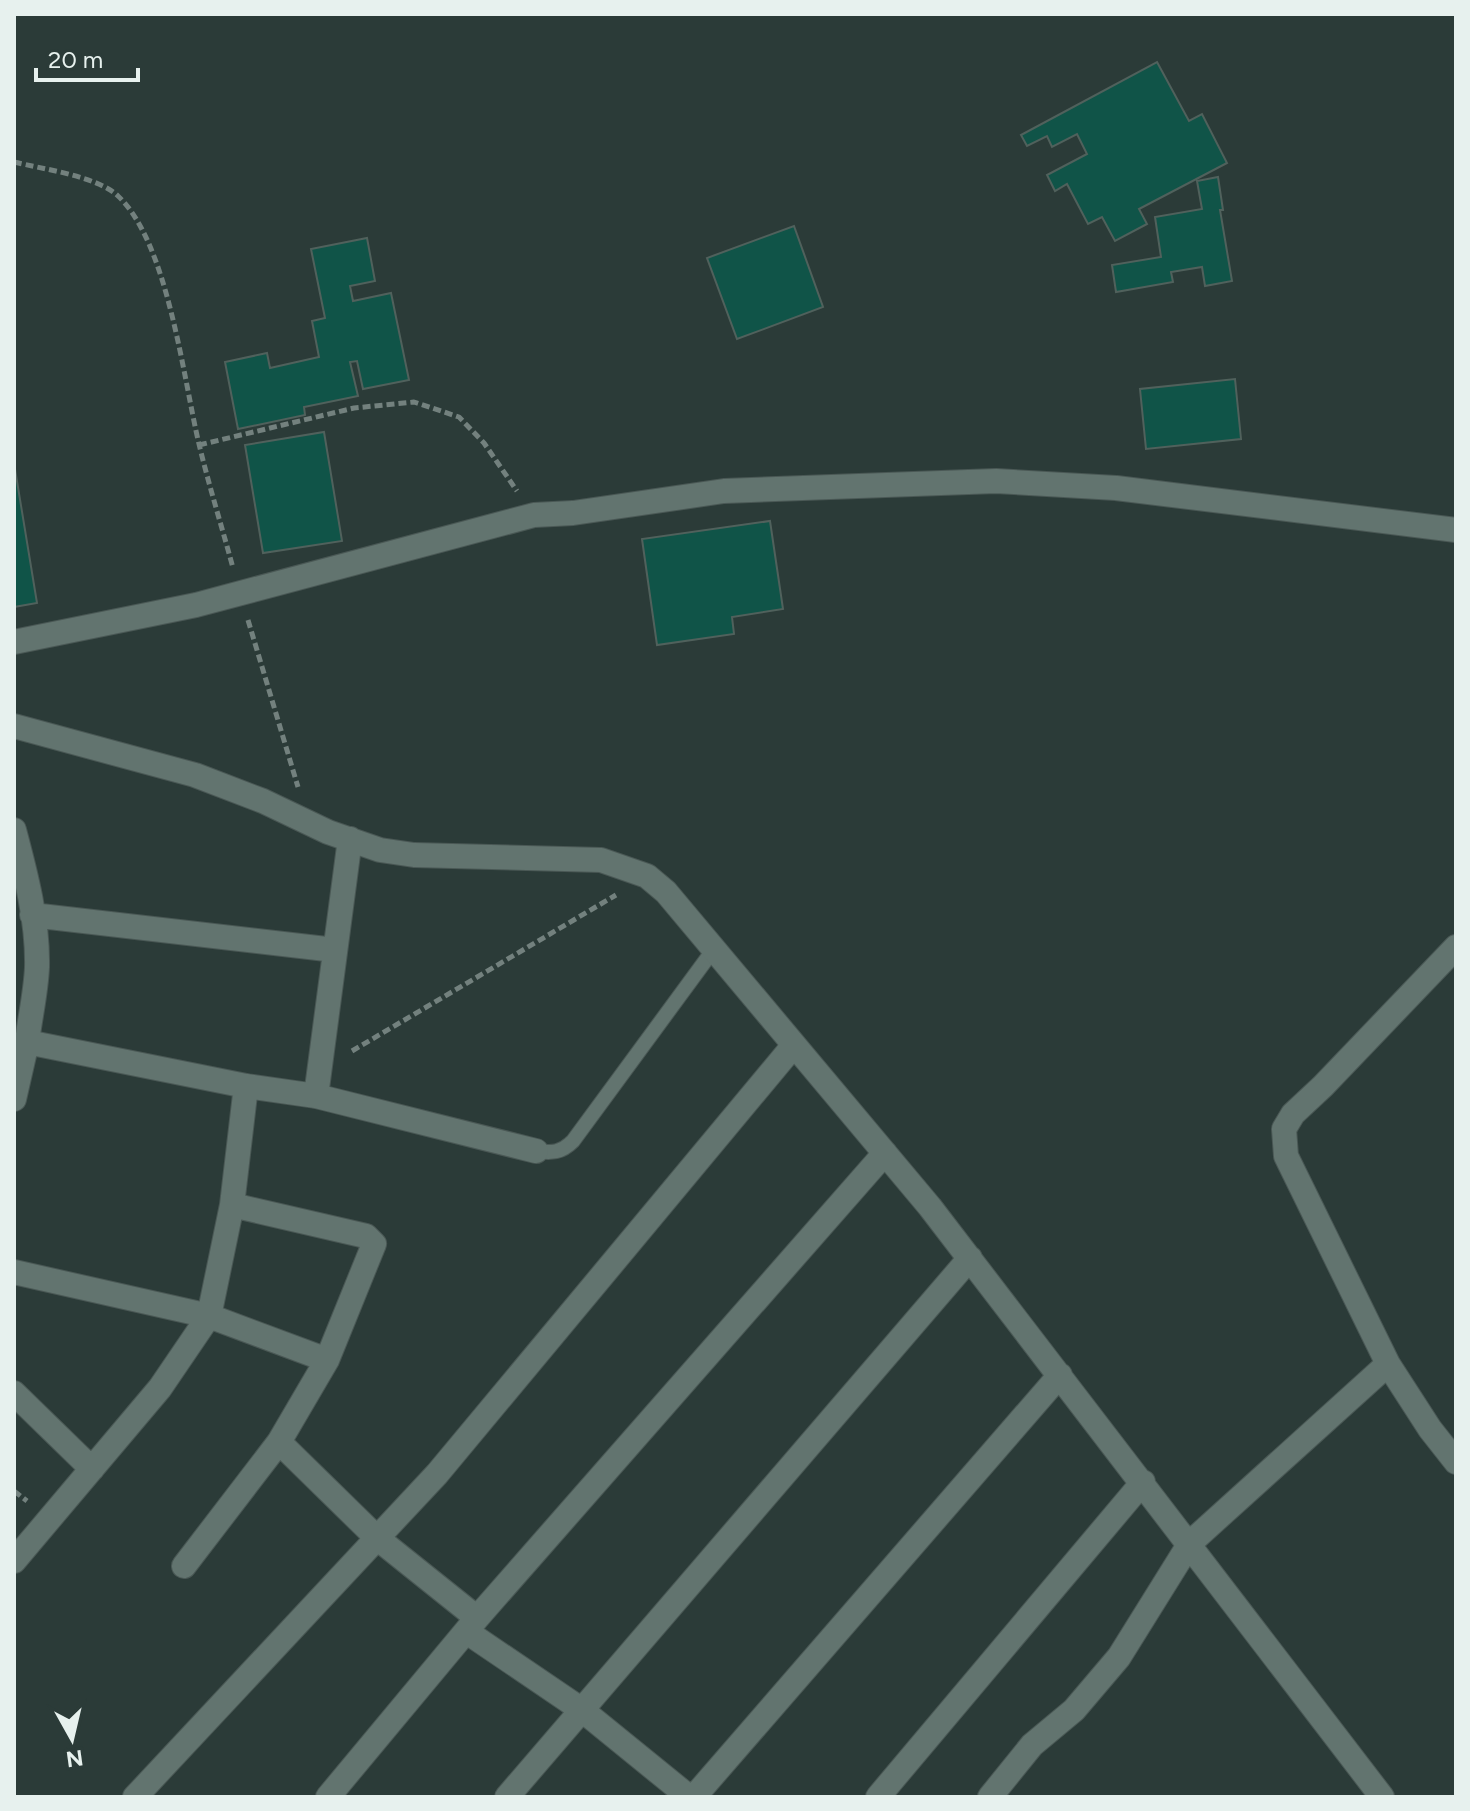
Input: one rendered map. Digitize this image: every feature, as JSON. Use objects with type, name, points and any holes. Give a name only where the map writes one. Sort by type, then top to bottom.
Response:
[{"type":"street","points":[[14,642],[240,593],[534,515],[573,513],[724,491],[996,481],[1116,488],[1456,530]]},
{"type":"street","points":[[14,726],[195,775],[380,850],[414,855],[601,860],[647,876],[666,892],[970,1258],[1382,1797]]},
{"type":"street","points":[[14,830],[31,894],[37,967],[27,1042],[14,1099]]},
{"type":"street","points":[[316,1096],[350,839]]},
{"type":"street","points":[[32,915],[335,950]]},
{"type":"street","points":[[1456,947],[1293,1114],[1284,1129],[1286,1156],[1388,1364],[1430,1429],[1456,1462]]},
{"type":"street","points":[[27,1042],[246,1086],[316,1096],[536,1151]]},
{"type":"street","points":[[135,1797],[437,1474],[794,1045]]},
{"type":"street","points":[[14,1561],[160,1388],[209,1316],[232,1205],[246,1086]]},
{"type":"street","points":[[328,1797],[472,1625],[885,1153]]},
{"type":"street","points":[[184,1566],[279,1442],[327,1360],[373,1250],[372,1240],[232,1205]]},
{"type":"street","points":[[507,1797],[970,1258]]},
{"type":"street","points":[[14,1272],[209,1316],[327,1360]]},
{"type":"street","points":[[990,1797],[1032,1745],[1074,1710],[1100,1681],[1190,1543],[1388,1364]]},
{"type":"street","points":[[279,1442],[472,1625],[692,1797],[1060,1375]]},
{"type":"street","points":[[14,1393],[92,1469]]},
{"type":"street","points":[[878,1797],[1143,1482]]},
{"type":"lane","points":[[536,1151],[553,1153],[564,1150],[573,1141],[714,949]]},
{"type":"path","points":[[14,162],[93,182],[118,195],[145,233],[161,272],[199,445],[240,593],[309,822]]},
{"type":"path","points":[[199,445],[354,408],[414,402],[459,417],[484,443],[534,515]]},
{"type":"path","points":[[319,1070],[647,876]]},
{"type":"building","points":[[1157,62],[1189,121],[1202,114],[1227,163],[1139,209],[1147,224],[1115,241],[1102,217],[1088,224],[1067,184],[1055,191],[1047,175],[1087,154],[1077,134],[1052,147],[1047,136],[1027,146],[1021,135]]},
{"type":"building","points":[[1218,177],[1223,210],[1220,210],[1232,281],[1205,286],[1202,267],[1171,272],[1173,282],[1116,292],[1112,265],[1161,257],[1155,217],[1202,209],[1197,181]]},
{"type":"building","points":[[794,226],[823,307],[737,339],[707,258]]},
{"type":"building","points":[[367,238],[375,281],[350,286],[353,301],[391,293],[409,380],[363,389],[357,361],[350,362],[358,396],[304,407],[305,415],[238,429],[225,362],[267,353],[270,368],[319,357],[312,321],[325,318],[311,249]]},
{"type":"building","points":[[1235,379],[1241,439],[1146,449],[1140,389]]},
{"type":"building","points":[[324,432],[342,541],[263,553],[245,445]]},
{"type":"building","points":[[14,463],[37,603],[14,607]]},
{"type":"building","points":[[770,521],[783,609],[732,617],[734,634],[657,645],[642,539]]}]
